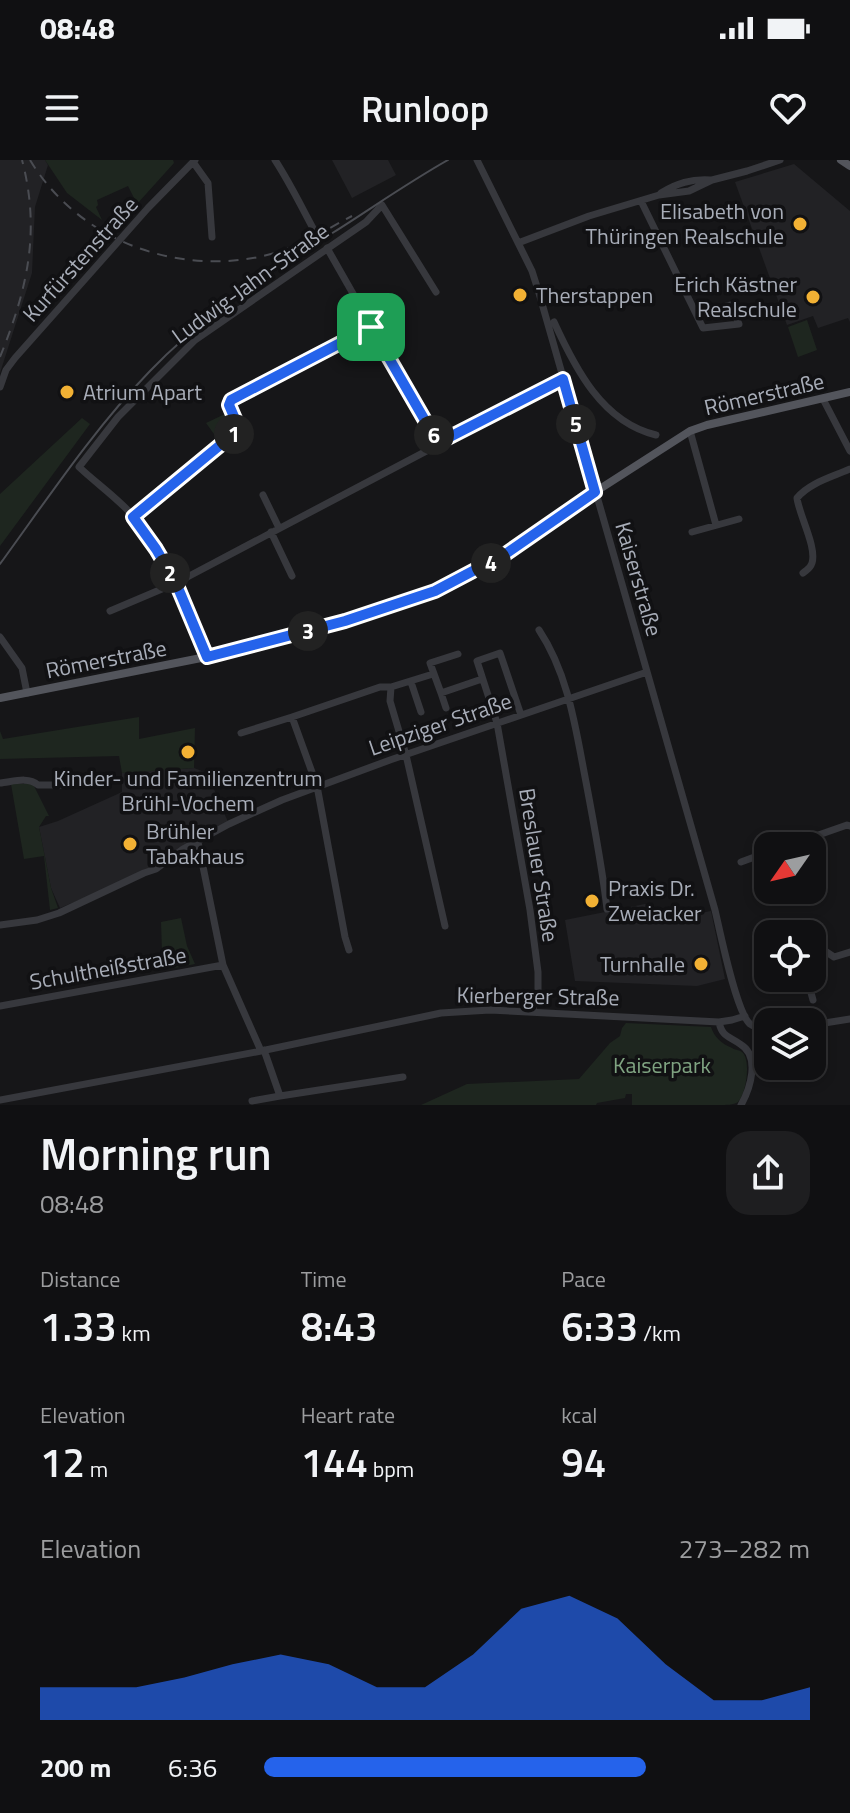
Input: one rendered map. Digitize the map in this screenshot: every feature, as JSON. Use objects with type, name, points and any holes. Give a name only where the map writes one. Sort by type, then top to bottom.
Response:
[{"type":"main road","points":[[841,160],[850,166]]},
{"type":"main road","name":"Römerstraße","points":[[0,698],[207,657],[345,621],[435,591],[507,553],[690,431],[850,392]]},
{"type":"street","points":[[275,160],[314,230]]},
{"type":"street","name":"Kaiserstraße","points":[[477,160],[532,271],[715,910],[730,973],[745,1016]]},
{"type":"street","points":[[518,243],[589,216],[659,195],[689,191],[712,180],[780,160]]},
{"type":"street","points":[[194,161],[208,183],[212,237]]},
{"type":"street","name":"Kurfürstenstraße","points":[[0,387],[6,370],[15,358],[148,208],[194,161]]},
{"type":"street","points":[[641,201],[696,314],[703,328],[739,324],[731,305],[696,314]]},
{"type":"street","name":"Ludwig-Jahn-Straße","points":[[133,517],[79,467],[118,417],[195,340],[366,222],[382,205],[436,292]]},
{"type":"street","points":[[327,248],[438,443]]},
{"type":"street","points":[[554,322],[584,380],[607,407],[631,425],[656,435]]},
{"type":"street","points":[[207,657],[176,583],[133,517],[236,432],[238,426],[229,405],[231,400],[371,327]]},
{"type":"street","points":[[560,365],[572,360]]},
{"type":"street","points":[[110,611],[176,583],[563,379]]},
{"type":"street","points":[[823,399],[850,451]]},
{"type":"street","points":[[690,431],[716,525]]},
{"type":"street","points":[[803,573],[812,562],[812,552],[797,498],[812,485],[850,469]]},
{"type":"street","points":[[263,495],[279,528]]},
{"type":"street","points":[[692,532],[739,519]]},
{"type":"street","points":[[271,532],[292,576]]},
{"type":"street","points":[[539,630],[551,651],[568,698],[603,870],[607,909]]},
{"type":"street","name":"Römerstraße","points":[[0,637],[22,668],[27,693]]},
{"type":"street","name":"Breslauer Straße","points":[[521,715],[500,653],[477,661],[497,723],[533,934],[538,991],[532,1012]]},
{"type":"street","points":[[446,708],[430,663],[458,654]]},
{"type":"street","name":"Leipziger Straße","points":[[0,925],[37,920],[59,913],[156,869],[183,849],[248,815],[317,786],[647,672]]},
{"type":"street","points":[[241,733],[380,687],[391,687],[433,674]]},
{"type":"street","points":[[441,693],[482,679]]},
{"type":"street","points":[[411,682],[421,712]]},
{"type":"street","points":[[391,687],[390,701],[406,755],[445,926]]},
{"type":"street","points":[[292,717],[317,786],[349,950]]},
{"type":"street","points":[[0,783],[17,780],[33,781],[38,785],[65,785]]},
{"type":"street","points":[[826,832],[850,826]]},
{"type":"street","points":[[198,842],[223,965],[280,1096]]},
{"type":"street","points":[[741,862],[754,857]]},
{"type":"street","points":[[826,952],[834,957],[850,952]]},
{"type":"street","name":"Schultheißstraße","points":[[0,1006],[223,965]]},
{"type":"street","points":[[811,992],[813,1000]]},
{"type":"street","name":"Kierberger Straße","points":[[0,1100],[441,1013],[490,1010],[719,1022],[745,1016]]},
{"type":"street","points":[[745,1016],[754,1026]]},
{"type":"street","points":[[826,1023],[850,1019]]},
{"type":"street","points":[[719,1022],[722,1033],[743,1045],[751,1059],[749,1087],[741,1105]]},
{"type":"street","points":[[252,1101],[403,1077]]},
{"type":"shaded area","points":[[0,160],[45,160],[48,165],[35,207],[32,273],[0,373]]},
{"type":"shaded area","points":[[332,160],[388,160],[396,175],[352,198]]},
{"type":"shaded area","points":[[794,164],[850,211],[850,322],[848,318],[818,328],[813,316],[787,325],[735,182]]},
{"type":"shaded area","points":[[194,768],[207,773],[228,822],[134,877],[60,908],[51,888],[39,827],[122,792],[122,773]]},
{"type":"shaded area","points":[[650,903],[657,916],[668,919],[711,911],[725,979],[697,986],[575,981],[565,920]]},
{"type":"green space","points":[[45,160],[173,160],[174,163],[137,204],[128,186],[97,200],[96,207],[102,220],[67,193]]},
{"type":"green space","points":[[807,320],[817,350],[798,357],[788,327]]},
{"type":"green space","points":[[225,414],[233,429],[219,441],[206,423]]},
{"type":"green space","points":[[82,418],[90,424],[0,546],[0,494]]},
{"type":"green space","points":[[139,717],[139,739],[195,728],[194,768],[122,773],[119,756],[0,759],[0,731],[3,739]]},
{"type":"green space","points":[[11,784],[33,784],[49,816],[39,827],[58,908],[50,910],[44,856],[24,859]]},
{"type":"green space","points":[[181,918],[187,946],[195,964],[169,969],[162,952],[161,922]]},
{"type":"green space","name":"Kaiserpark","points":[[626,1023],[711,1027],[719,1040],[742,1052],[745,1057],[746,1078],[741,1098],[736,1103],[724,1105],[632,1105],[632,1094],[626,1094],[625,1098],[596,1105],[421,1105],[467,1084],[579,1079],[610,1043],[620,1036]]},
{"type":"tram line","points":[[0,564],[90,441],[170,351],[215,313],[262,280],[448,160]]},
{"type":"railway","points":[[0,357],[18,308],[31,236],[28,186],[22,160]]},
{"type":"railway","points":[[30,160],[51,189],[76,213],[105,233],[170,257],[205,261],[240,260],[275,253],[352,216]]},
{"type":"place","name":"Elisabeth von Thüringen Realschule","points":[[800,224]]},
{"type":"place","name":"Therstappen","points":[[520,295]]},
{"type":"place","name":"Erich Kästner Realschule","points":[[813,297]]},
{"type":"place","name":"Atrium Apart","points":[[67,392]]},
{"type":"place","name":"Kinder- und Familienzentrum Brühl-Vochem","points":[[188,752]]},
{"type":"place","name":"Brühler Tabakhaus","points":[[130,844]]},
{"type":"place","name":"Praxis Dr. Zweiacker","points":[[592,901]]},
{"type":"place","name":"Turnhalle","points":[[701,964]]},
{"type":"route","points":[[371,327],[438,443],[563,379],[595,492],[507,553],[435,591],[345,621],[207,657],[176,583],[133,517],[238,430],[229,405],[231,400],[371,327]]}]
